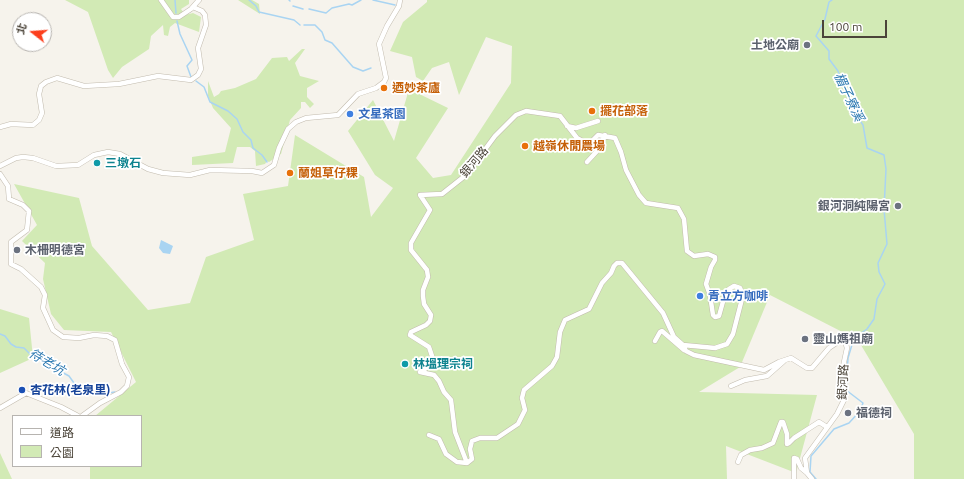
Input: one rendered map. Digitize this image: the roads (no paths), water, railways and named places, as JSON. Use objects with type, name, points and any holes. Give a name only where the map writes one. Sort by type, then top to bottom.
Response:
[{"type":"street","points":[[161,0],[173,17],[184,15],[199,0]]},
{"type":"street","points":[[0,166],[16,158],[23,157],[33,158],[56,166],[78,165],[94,155],[108,152],[120,154],[148,169],[163,173],[190,175],[210,170],[252,171],[262,173],[274,165],[279,148],[288,129],[296,122],[306,118],[338,115],[358,94],[376,88],[384,82],[386,78],[380,53],[381,40],[399,6],[400,0]]},
{"type":"street","points":[[0,127],[10,124],[33,125],[39,120],[42,113],[39,94],[42,86],[46,82],[57,78],[84,86],[119,84],[158,76],[191,80],[198,75],[201,69],[198,48],[206,26],[205,15],[202,11],[193,7]]},
{"type":"street","name":"銀河路","points":[[467,463],[455,432],[451,400],[434,375],[420,372],[432,365],[433,359],[429,347],[410,335],[411,332],[426,325],[430,321],[431,315],[424,300],[423,290],[428,277],[427,270],[411,250],[411,243],[414,236],[430,210],[420,195],[442,194],[466,175],[495,136],[516,115],[526,111],[548,113],[560,116],[577,138],[586,143],[590,142],[598,135],[605,135]]},
{"type":"street","points":[[567,126],[576,128],[598,121]]},
{"type":"street","points":[[587,162],[599,149],[605,135],[614,138],[621,152],[626,170],[639,195],[646,202],[678,208],[684,219],[687,251],[694,256],[708,254],[715,257],[716,260],[711,267],[706,284],[710,295],[713,315],[715,317],[719,316],[724,298],[729,289],[734,286],[740,288],[743,295],[733,334],[727,344],[715,348],[683,344]]},
{"type":"street","points":[[0,174],[8,186],[9,199],[23,204],[29,211],[27,230],[11,242],[11,264],[21,268],[40,287],[45,296],[42,308],[53,330],[63,338],[79,338],[94,334],[107,336],[115,340],[122,364],[129,377],[127,386],[121,392],[100,403],[83,415]]},
{"type":"street","points":[[429,435],[439,439],[446,454],[457,462],[467,463],[472,459],[470,449],[472,441],[480,438],[497,438],[518,424],[525,410],[522,398],[524,390],[552,366],[557,357],[560,332],[565,320],[589,309],[602,283],[617,263],[622,263],[653,298],[663,313],[674,337],[683,344],[686,351]]},
{"type":"street","points":[[655,341],[662,331],[686,351],[694,355],[764,370],[785,360]]},
{"type":"street","name":"銀河路","points":[[785,360],[791,358],[807,368],[812,368],[829,348],[844,338],[847,348],[841,376],[844,400],[837,414],[805,458],[806,473]]},
{"type":"street","points":[[731,386],[745,380],[767,376],[785,360]]},
{"type":"street","points":[[0,408],[26,393],[61,407],[76,415]]},
{"type":"street","points":[[738,462],[741,455],[750,450],[762,448],[773,443],[781,422],[783,422],[787,434],[786,444],[819,422],[827,427]]},
{"type":"street","points":[[794,479],[794,458],[797,459],[801,468],[812,479]]},
{"type":"water","points":[[161,240],[173,246],[170,254],[163,253],[159,248]]},
{"type":"waterway","points":[[175,0],[176,13]]},
{"type":"waterway","points":[[249,0],[256,6],[259,12],[294,20],[300,25]]},
{"type":"waterway","points":[[309,9],[326,13],[332,8],[349,4],[352,5],[361,0]]},
{"type":"waterway","points":[[373,0],[395,5]]},
{"type":"waterway","name":"楣子寮溪","points":[[816,479],[810,472],[811,456],[834,429],[849,423],[860,411],[863,403],[846,390],[848,358],[854,338],[867,329],[874,319],[877,299],[885,284],[879,272],[878,263],[887,244],[884,209],[886,169],[884,155],[867,148],[863,125],[852,109],[838,71],[829,59],[829,51],[816,36],[825,19],[829,2],[832,0]]},
{"type":"waterway","points":[[293,6],[303,9]]},
{"type":"waterway","points":[[177,21],[180,34],[192,60],[187,66],[191,77]]},
{"type":"waterway","points":[[304,25],[315,25],[322,32],[325,40],[332,43],[353,67],[363,71],[371,68]]},
{"type":"waterway","points":[[196,81],[204,87],[210,102],[228,111],[237,119],[243,132],[251,140],[253,148],[262,155],[267,162]]},
{"type":"waterway","name":"待老坑","points":[[0,334],[5,336],[11,344],[16,347],[24,348],[32,356],[69,376],[79,390],[94,395],[115,392]]},
{"type":"place","name":"土地公廟","points":[[807,45]]},
{"type":"place","name":"迺妙茶廬","points":[[384,88]]},
{"type":"place","name":"擺花部落","points":[[592,111]]},
{"type":"place","name":"文星茶園","points":[[350,114]]},
{"type":"place","name":"越嶺休閒農場","points":[[525,146]]},
{"type":"place","name":"三墩石","points":[[97,163]]},
{"type":"place","name":"蘭姐草仔粿","points":[[290,173]]},
{"type":"place","name":"銀河洞純陽宮","points":[[898,206]]},
{"type":"place","name":"木柵明德宮","points":[[17,250]]},
{"type":"place","name":"青立方咖啡","points":[[700,296]]},
{"type":"place","name":"靈山媽祖廟","points":[[805,339]]},
{"type":"place","name":"林塭理宗祠","points":[[405,364]]},
{"type":"place","name":"杏花林(老泉里)","points":[[22,390]]},
{"type":"place","name":"福德祠","points":[[848,413]]}]
